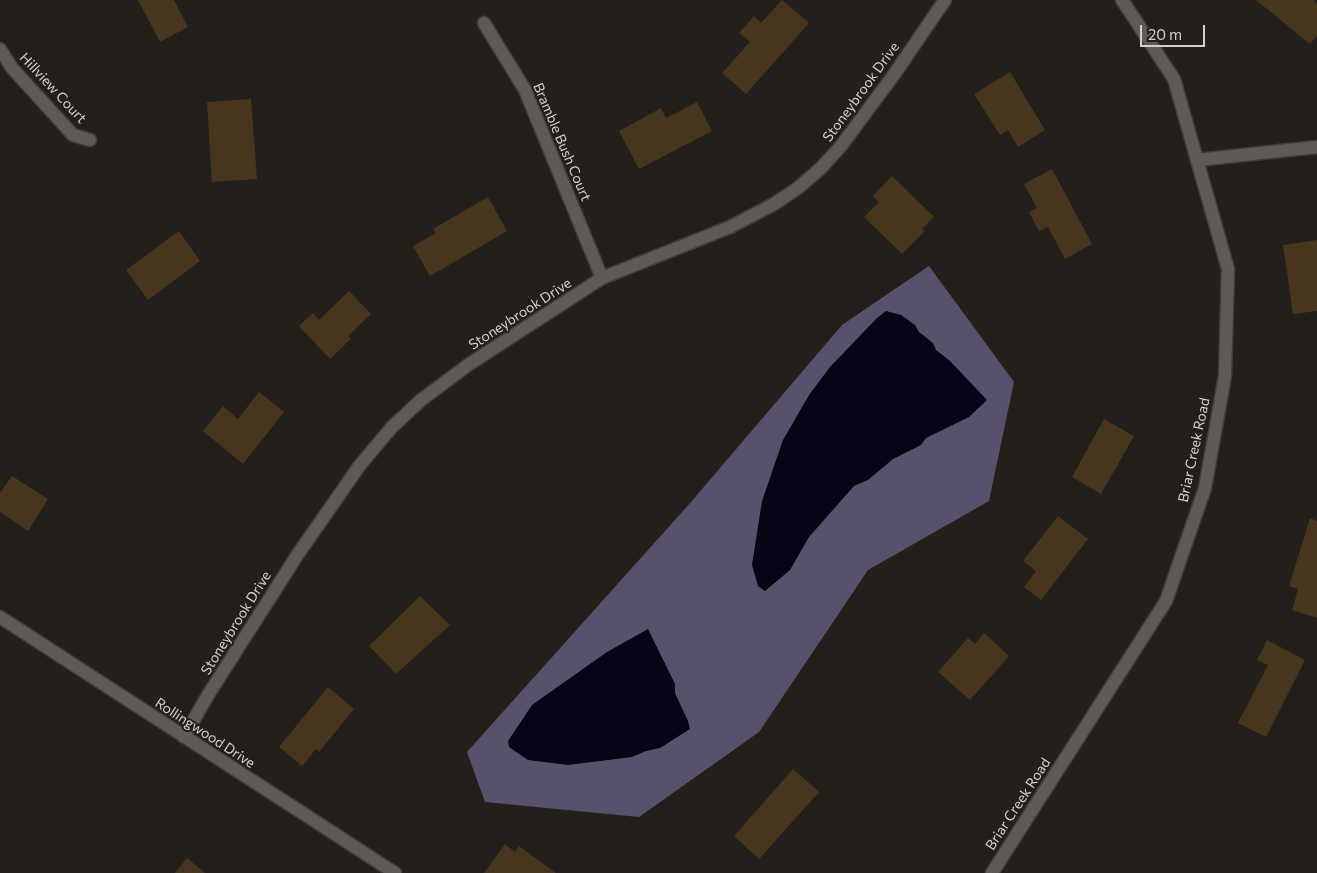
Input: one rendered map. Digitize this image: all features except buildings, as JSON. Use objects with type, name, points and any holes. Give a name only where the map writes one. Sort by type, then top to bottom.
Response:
[{"type":"street","name":"Stoneybrook Drive","points":[[184,738],[208,695],[298,554],[360,465],[392,427],[421,400],[468,365],[602,278],[730,227],[774,204],[798,188],[821,168],[841,146],[893,76],[945,0]]},
{"type":"street","name":"Briar Creek Road","points":[[992,873],[1166,601],[1205,488],[1225,376],[1228,269],[1174,79],[1122,0]]},
{"type":"street","name":"Bramble Bush Court","points":[[484,23],[525,90],[602,278]]},
{"type":"street","name":"Hillview Court","points":[[0,49],[12,68],[73,135],[90,140]]},
{"type":"street","points":[[1197,160],[1317,147]]},
{"type":"street","name":"Rollingwood Drive","points":[[0,618],[395,873]]},
{"type":"shaded area","points":[[929,266],[1014,382],[989,501],[868,570],[759,732],[639,817],[485,802],[467,752],[691,502],[842,325]]},
{"type":"shaded area","points":[[886,311],[901,315],[915,325],[919,332],[933,343],[936,350],[950,361],[987,400],[969,417],[926,438],[921,445],[893,459],[868,480],[854,486],[809,537],[790,570],[765,591],[758,586],[752,565],[762,501],[783,440],[809,395],[830,367]]},
{"type":"shaded area","points":[[648,629],[675,684],[675,693],[690,729],[660,748],[632,757],[568,765],[528,760],[509,747],[508,741],[532,705],[607,652]]}]
